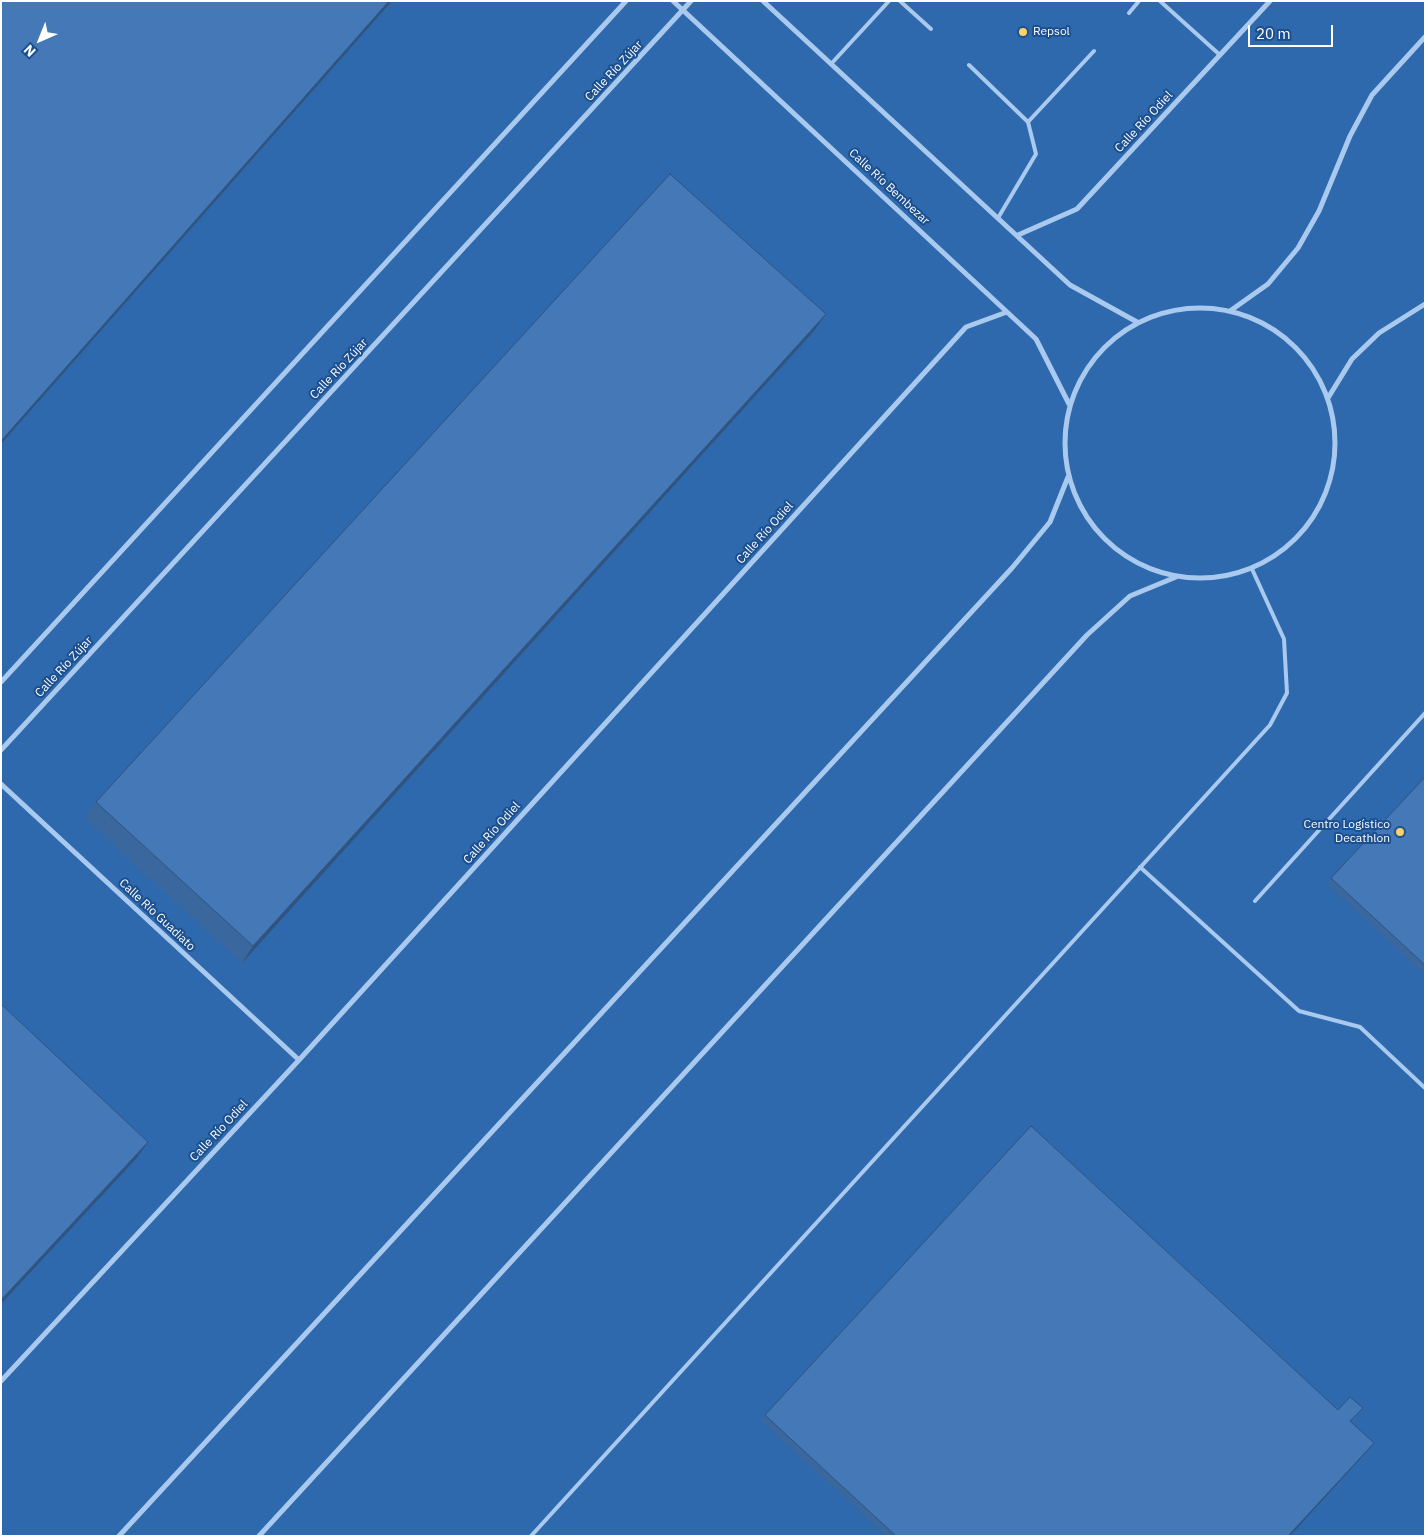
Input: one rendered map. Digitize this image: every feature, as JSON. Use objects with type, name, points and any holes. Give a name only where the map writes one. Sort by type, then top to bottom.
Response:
[{"type":"street","points":[[1,682],[626,1]]},
{"type":"street","name":"Calle Río Bembezar","points":[[673,1],[1036,339],[1069,404]]},
{"type":"street","name":"Calle Río Zújar","points":[[1,750],[691,1]]},
{"type":"street","points":[[763,1],[1070,285],[1137,322]]},
{"type":"street","name":"Calle Río Odiel","points":[[1018,235],[1077,209],[1270,1]]},
{"type":"street","points":[[1230,311],[1268,284],[1298,248],[1319,211],[1350,136],[1372,95],[1425,38]]},
{"type":"street","points":[[1328,398],[1352,359],[1379,333],[1425,304]]},
{"type":"street","points":[[1182,308],[1230,311],[1262,322],[1290,342],[1312,367],[1328,398],[1335,432],[1334,466],[1325,497],[1309,525],[1284,551],[1252,569],[1215,578],[1176,577],[1139,565],[1107,543],[1082,513],[1068,477],[1064,440],[1069,404],[1084,371],[1107,343],[1137,322],[1182,308]]},
{"type":"street","name":"Calle Río Odiel","points":[[1,1381],[299,1060],[966,327],[1007,312]]},
{"type":"street","points":[[119,1536],[1012,568],[1050,522],[1068,477]]},
{"type":"street","points":[[259,1536],[1087,635],[1130,596],[1176,577]]},
{"type":"street","name":"Calle Río Guadiato","points":[[1,784],[299,1060]]},
{"type":"lane","points":[[831,64],[889,1]]},
{"type":"lane","points":[[900,1],[931,29]]},
{"type":"lane","points":[[1129,13],[1139,1]]},
{"type":"lane","points":[[1160,1],[1220,55]]},
{"type":"lane","points":[[1028,122],[1094,51]]},
{"type":"lane","points":[[969,65],[1028,122],[1036,154],[998,218]]},
{"type":"lane","points":[[531,1536],[1270,724],[1286,693],[1284,639],[1252,569]]},
{"type":"lane","points":[[1255,901],[1425,713]]},
{"type":"lane","points":[[1140,867],[1299,1011],[1360,1027],[1425,1088]]},
{"type":"shaded area","points":[[1,1],[1425,1],[1425,1536],[1,1536]]},
{"type":"building","points":[[1,1],[389,1],[1,441]]},
{"type":"building","points":[[670,174],[826,314],[253,946],[96,802]]},
{"type":"building","name":"Centro Logístico Decathlon","points":[[1425,777],[1425,965],[1331,878]]},
{"type":"building","points":[[1,1004],[148,1142],[1,1300]]},
{"type":"building","points":[[1031,1126],[1338,1410],[1350,1397],[1363,1408],[1350,1421],[1374,1443],[1288,1536],[896,1536],[765,1415]]},
{"type":"place","name":"Repsol","points":[[1023,32]]},
{"type":"place","name":"Centro Logístico Decathlon","points":[[1400,832]]}]
